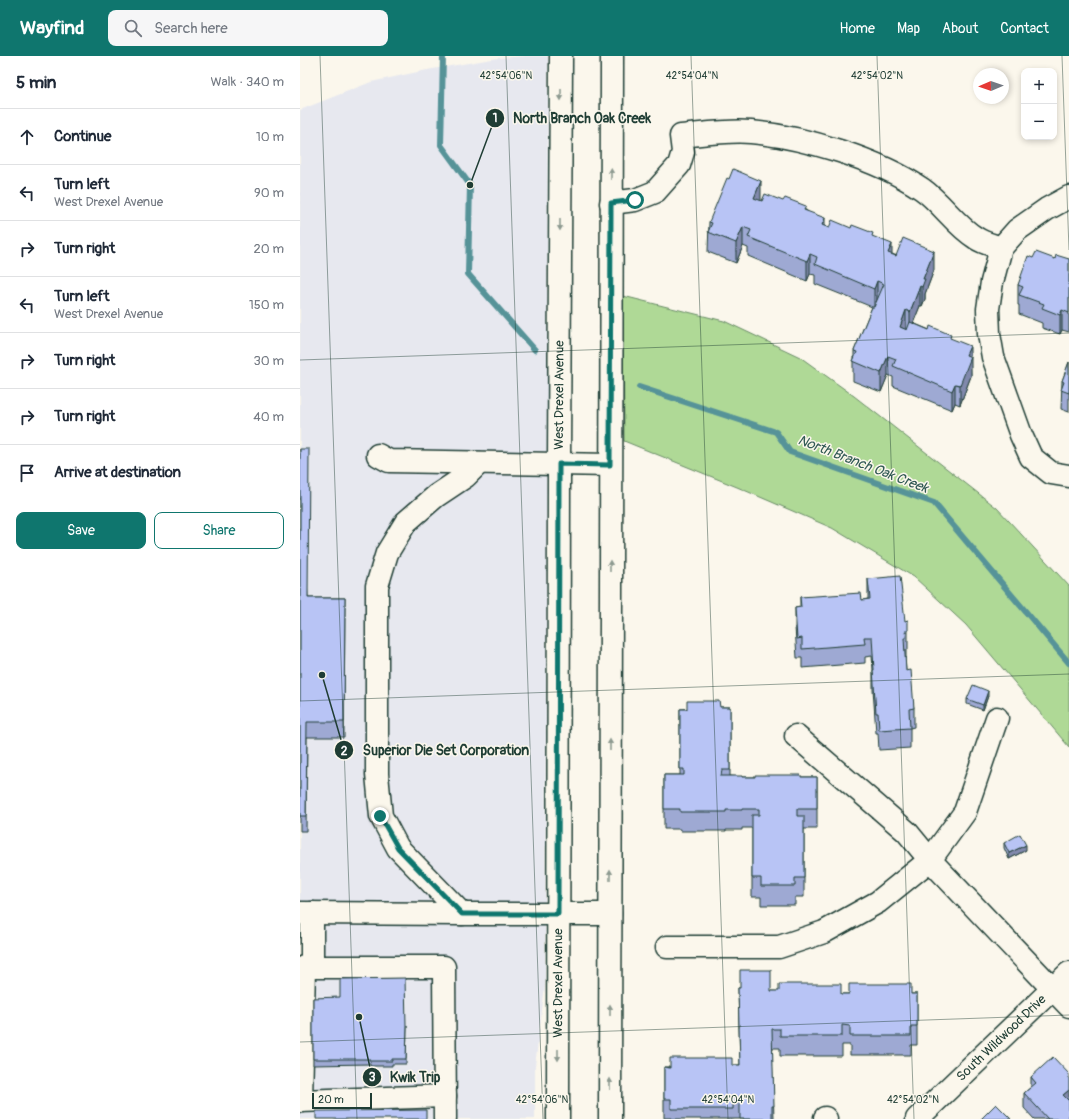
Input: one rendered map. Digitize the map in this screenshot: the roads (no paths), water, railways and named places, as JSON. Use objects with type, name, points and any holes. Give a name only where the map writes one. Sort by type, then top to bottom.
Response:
[{"type":"street","name":"West Drexel Avenue","points":[[558,1119],[561,56]]},
{"type":"street","points":[[610,1119],[610,465],[612,56]]},
{"type":"street","points":[[611,203],[635,200],[655,192],[679,165],[683,152],[681,136],[727,132],[750,132],[779,136],[840,152],[870,162],[900,175],[924,190],[976,239],[1001,248]]},
{"type":"street","points":[[1069,197],[1047,209],[1017,230],[1001,248],[992,282],[988,309],[989,334],[993,357],[1021,435],[1032,457],[1051,473],[1069,476]]},
{"type":"street","points":[[378,455],[389,461],[610,465]]},
{"type":"street","points":[[462,914],[398,848],[380,816],[377,774],[377,586],[387,553],[406,522],[436,496],[466,476],[479,463]]},
{"type":"street","points":[[667,947],[779,946],[824,932],[878,902],[930,860],[965,812],[996,718]]},
{"type":"street","points":[[796,736],[907,832],[930,860],[1051,989],[1069,1006]]},
{"type":"street","points":[[445,1096],[406,1107],[335,1108],[301,1101],[306,913],[610,914]]},
{"type":"street","points":[[305,967],[444,967],[445,1119]]},
{"type":"street","name":"South Wildwood Drive","points":[[917,1119],[1069,973]]},
{"type":"waterway","name":"North Branch Oak Creek","points":[[443,56],[441,145],[470,185],[468,274],[535,350]]},
{"type":"waterway","name":"North Branch Oak Creek","points":[[639,387],[776,432],[790,452],[934,503],[1069,663]]},
{"type":"place","name":"North Branch Oak Creek","points":[[470,185]]},
{"type":"place","name":"Superior Die Set Corporation","points":[[322,675]]},
{"type":"place","name":"Kwik Trip","points":[[359,1017]]}]
